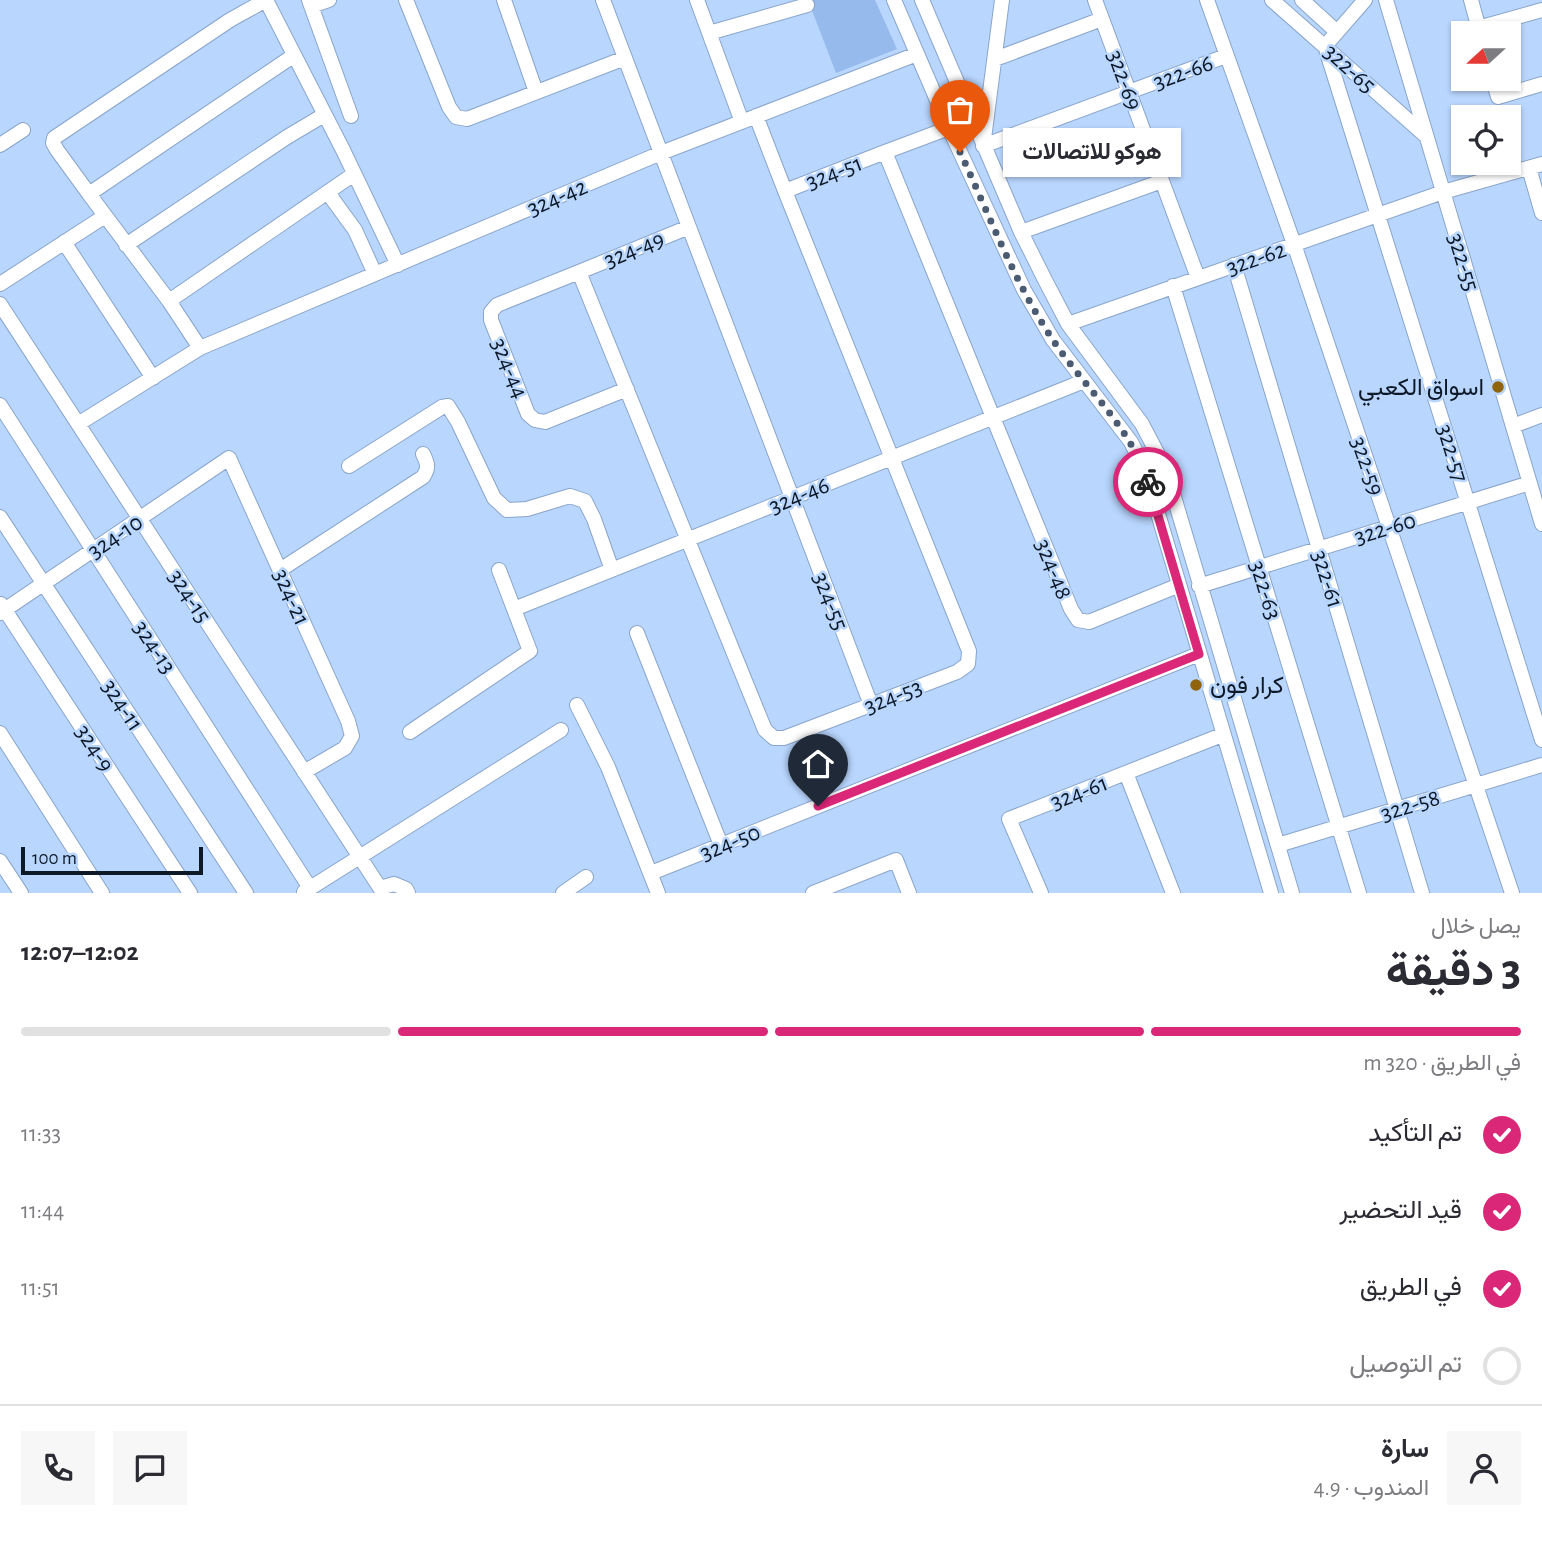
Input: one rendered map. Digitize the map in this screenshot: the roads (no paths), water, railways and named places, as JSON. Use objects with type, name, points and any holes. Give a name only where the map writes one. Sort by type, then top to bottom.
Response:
[{"type":"street","points":[[200,348],[169,301],[57,150],[54,138],[230,20],[266,0],[398,265]]},
{"type":"street","points":[[329,0],[310,3],[351,116]]},
{"type":"street","points":[[406,0],[449,107],[456,117],[467,119],[625,58]]},
{"type":"street","points":[[504,0],[537,92]]},
{"type":"street","points":[[603,0],[689,227]]},
{"type":"street","points":[[697,0],[748,119],[785,191]]},
{"type":"street","points":[[894,0],[949,128],[1024,290],[1052,340],[1131,442],[1144,470],[1271,893]]},
{"type":"street","points":[[922,0],[1021,232],[1068,324],[1149,434],[1166,470],[1292,893]]},
{"type":"street","points":[[983,146],[1002,0]]},
{"type":"street","name":"322-69","points":[[1095,0],[1198,278]]},
{"type":"street","name":"322-59","points":[[1207,0],[1294,244],[1512,893]]},
{"type":"street","name":"322-65","points":[[1272,0],[1427,136]]},
{"type":"street","points":[[1325,46],[1365,0]]},
{"type":"street","name":"322-55","points":[[1386,0],[1542,524]]},
{"type":"street","points":[[1471,0],[1476,21]]},
{"type":"street","name":"322-65","points":[[1305,1],[1337,32]]},
{"type":"street","points":[[709,33],[807,5]]},
{"type":"street","points":[[1509,21],[1542,10]]},
{"type":"street","points":[[995,59],[1102,19]]},
{"type":"street","name":"322-57","points":[[1325,46],[1542,740]]},
{"type":"street","name":"324-42","points":[[78,424],[200,348],[661,153],[917,54]]},
{"type":"street","points":[[89,194],[293,56]]},
{"type":"street","name":"322-66","points":[[983,146],[1226,56]]},
{"type":"street","points":[[1521,90],[1542,84]]},
{"type":"street","points":[[1496,91],[1498,97],[1518,91]]},
{"type":"street","points":[[126,245],[287,136],[324,115]]},
{"type":"street","points":[[886,152],[949,128]]},
{"type":"street","points":[[0,145],[23,130]]},
{"type":"street","name":"324-51","points":[[892,457],[785,191],[886,152],[992,417]]},
{"type":"street","points":[[1535,166],[1542,214]]},
{"type":"street","name":"322-62","points":[[1068,324],[1443,192],[1535,166]]},
{"type":"street","points":[[169,301],[354,174]]},
{"type":"street","points":[[1021,232],[1163,181]]},
{"type":"street","points":[[328,193],[355,230],[375,274]]},
{"type":"street","points":[[984,204],[1005,196]]},
{"type":"street","points":[[0,284],[104,216]]},
{"type":"street","name":"324-49","points":[[686,540],[579,272],[689,227],[792,498]]},
{"type":"street","points":[[64,242],[153,378]]},
{"type":"street","name":"322-61","points":[[1234,265],[1422,893]]},
{"type":"street","name":"324-44","points":[[579,272],[497,305],[491,312],[491,320],[528,414],[535,420],[545,422],[627,389]]},
{"type":"street","name":"322-63","points":[[1173,286],[1359,893]]},
{"type":"street","name":"324-15","points":[[0,304],[359,856],[378,890]]},
{"type":"street","name":"324-46","points":[[514,609],[1084,381]]},
{"type":"street","name":"324-13","points":[[0,405],[307,891]]},
{"type":"street","points":[[349,466],[442,407],[448,406],[494,498],[507,510],[527,509],[570,496],[585,501],[612,570]]},
{"type":"street","points":[[1513,426],[1542,415]]},
{"type":"street","name":"324-48","points":[[992,417],[1071,609],[1078,620],[1089,622],[1177,586]]},
{"type":"street","points":[[280,570],[423,477],[428,470],[423,454]]},
{"type":"street","name":"324-53","points":[[686,540],[765,730],[774,737],[784,738],[957,672],[968,664],[969,651],[892,457]]},
{"type":"street","name":"324-10","points":[[2,609],[93,551],[229,458]]},
{"type":"street","name":"324-21","points":[[229,458],[348,721],[352,736],[345,748],[304,772]]},
{"type":"street","name":"322-60","points":[[1199,586],[1530,483]]},
{"type":"street","name":"324-55","points":[[792,498],[871,705]]},
{"type":"street","points":[[1155,505],[1175,499]]},
{"type":"street","name":"324-11","points":[[0,517],[246,893]]},
{"type":"street","points":[[410,732],[530,651],[499,570]]},
{"type":"street","name":"324-9","points":[[2,609],[190,893]]},
{"type":"street","points":[[637,633],[721,845]]},
{"type":"street","name":"324-50","points":[[651,873],[1199,654]]},
{"type":"street","points":[[577,705],[608,767],[658,893]]},
{"type":"street","points":[[307,891],[561,730]]},
{"type":"street","points":[[0,733],[102,893]]},
{"type":"street","name":"324-61","points":[[1041,893],[1009,819],[1222,735]]},
{"type":"street","name":"322-58","points":[[1278,845],[1542,765]]},
{"type":"street","points":[[1126,773],[1173,893]]},
{"type":"street","points":[[1246,810],[1264,801]]},
{"type":"street","points":[[813,893],[896,860],[909,893]]},
{"type":"street","points":[[0,861],[21,893]]},
{"type":"street","points":[[563,893],[586,877]]},
{"type":"street","points":[[378,890],[394,884],[406,889],[408,893]]},
{"type":"place","name":"هوكو للاتصالات","points":[[960,152]]},
{"type":"place","name":"اسواق الكعبي","points":[[1498,387]]},
{"type":"place","name":"كرار فون","points":[[1196,685]]}]
